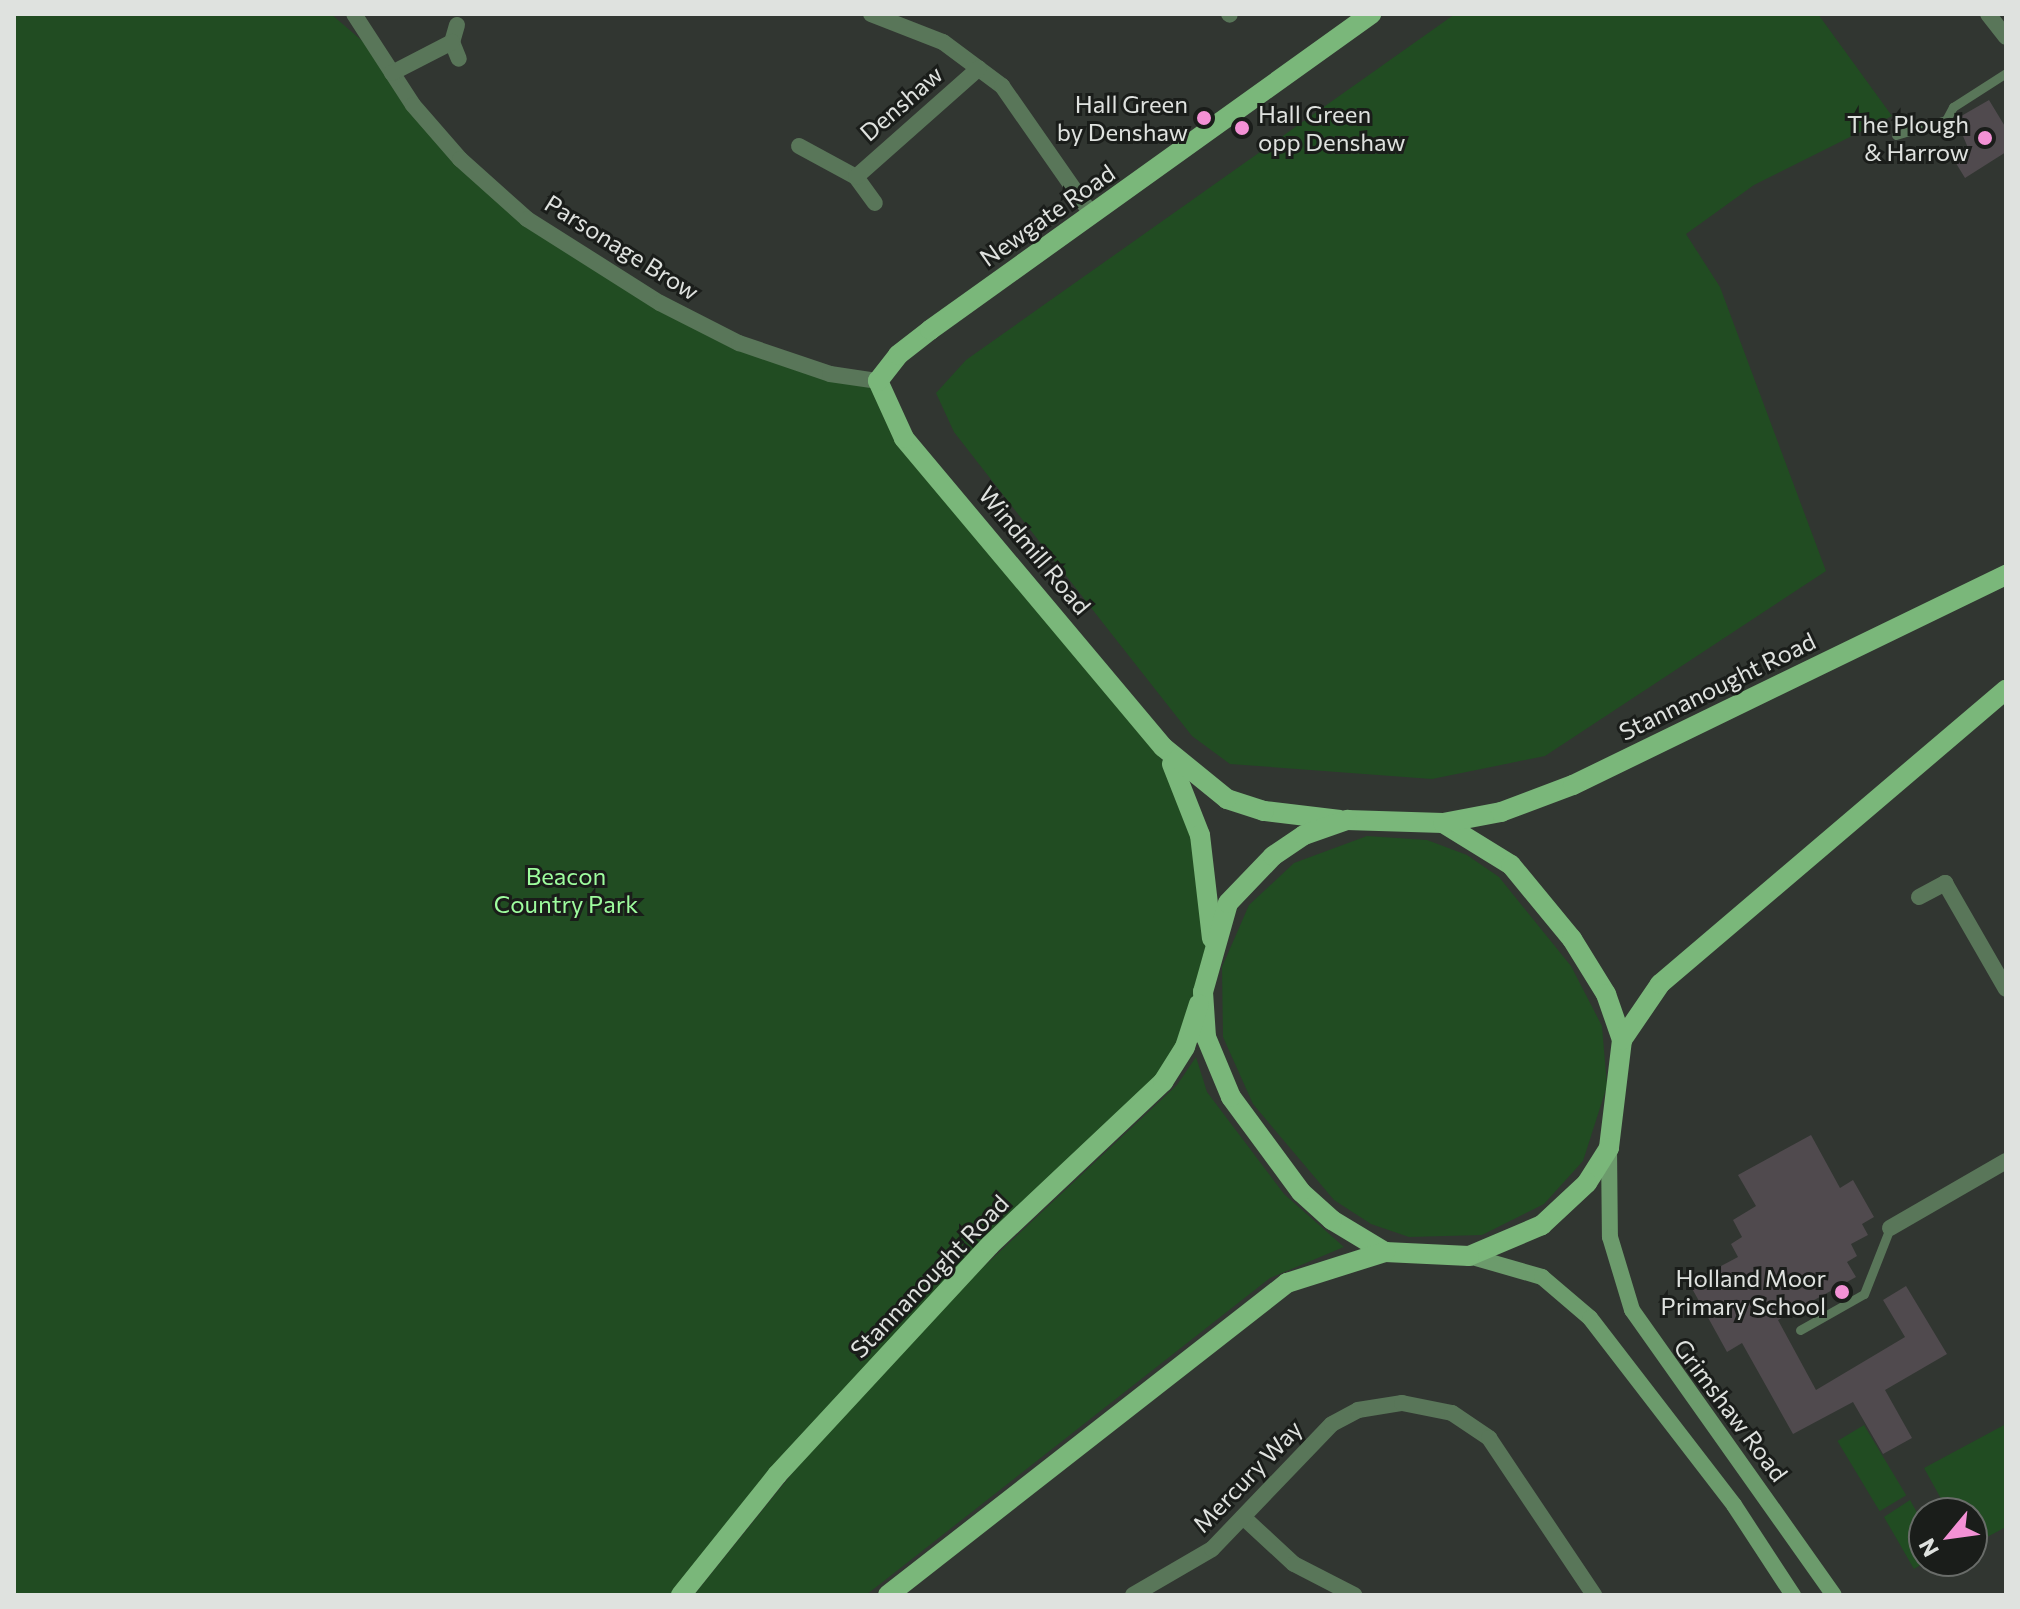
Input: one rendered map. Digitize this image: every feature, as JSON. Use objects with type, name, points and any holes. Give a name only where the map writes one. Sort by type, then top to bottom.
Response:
[{"type":"main road","name":"Newgate Road","points":[[878,381],[898,355],[1371,14]]},
{"type":"main road","name":"Windmill Road","points":[[878,381],[904,438],[1163,747],[1227,799],[1264,811],[1347,820]]},
{"type":"main road","name":"Stannanought Road","points":[[1347,820],[1443,823],[1501,812],[1573,785],[2006,575]]},
{"type":"main road","points":[[1622,1040],[1660,984],[2006,690]]},
{"type":"main road","name":"Windmill Road","points":[[1163,747],[1195,812],[1213,942]]},
{"type":"main road","points":[[1347,820],[1304,835],[1273,856],[1228,903],[1213,942],[1203,992],[1206,1037],[1231,1097],[1301,1192],[1332,1220],[1385,1252]]},
{"type":"main road","points":[[1443,823],[1511,865],[1542,902],[1606,994],[1622,1040],[1609,1148],[1566,1207],[1514,1241],[1469,1256]]},
{"type":"main road","name":"Stannanought Road","points":[[681,1595],[777,1475],[990,1245],[1163,1082],[1185,1047],[1203,992]]},
{"type":"main road","name":"Grimshaw Road","points":[[1609,1148],[1610,1237],[1632,1310],[1661,1359],[1785,1522],[1834,1595]]},
{"type":"main road","points":[[888,1595],[1287,1283],[1385,1252],[1469,1256],[1542,1277],[1590,1318],[1734,1505],[1793,1595]]},
{"type":"main road","points":[[1785,1522],[1844,1595]]},
{"type":"street","name":"Parsonage Brow","points":[[354,14],[392,73],[460,159],[527,219],[586,258],[739,343],[830,374],[878,381]]},
{"type":"street","name":"Denshaw","points":[[871,14],[943,42],[1002,86],[1092,215]]},
{"type":"street","points":[[1988,14],[2006,37]]},
{"type":"street","points":[[457,25],[452,42],[459,59]]},
{"type":"street","points":[[392,73],[452,42]]},
{"type":"street","name":"Denshaw","points":[[856,177],[883,146],[979,68]]},
{"type":"street","name":"Denshaw","points":[[799,146],[856,177],[875,203]]},
{"type":"street","points":[[1919,897],[1945,883],[2006,989]]},
{"type":"street","points":[[1890,1228],[2006,1161]]},
{"type":"street","name":"Mercury Way","points":[[1133,1595],[1204,1554],[1243,1517],[1309,1443],[1346,1416],[1388,1404],[1435,1408],[1466,1420],[1498,1449],[1594,1595]]},
{"type":"street","points":[[1243,1517],[1294,1564],[1354,1595]]},
{"type":"lane","points":[[1896,135],[1946,120],[1953,107],[2006,73]]},
{"type":"lane","points":[[1800,1330],[1864,1294],[1890,1228]]},
{"type":"green space","name":"Beacon Country Park","points":[[14,14],[331,14],[381,57],[413,105],[527,219],[739,343],[878,381],[891,413],[1185,789],[1213,942],[1185,1047],[990,1245],[681,1595],[14,1595]]},
{"type":"green space","points":[[1455,14],[1818,14],[1892,116],[1754,185],[1686,234],[1720,287],[1826,571],[1545,756],[1432,779],[1230,764],[1192,736],[954,432],[936,393],[966,360]]},
{"type":"green space","points":[[1367,836],[1427,840],[1467,855],[1499,877],[1571,966],[1602,1026],[1607,1086],[1583,1161],[1544,1204],[1482,1235],[1409,1237],[1371,1224],[1334,1200],[1253,1104],[1223,1037],[1222,967],[1249,905],[1294,863]]},
{"type":"green space","points":[[1196,1057],[1207,1092],[1284,1194],[1344,1247],[1270,1278],[866,1595],[694,1595],[799,1465],[975,1275],[1177,1085]]},
{"type":"green space","points":[[2006,1424],[2006,1527],[1988,1537],[1988,1497],[1940,1497],[1924,1468]]},
{"type":"green space","points":[[1864,1425],[1906,1495],[1880,1511],[1837,1441]]},
{"type":"green space","points":[[1908,1501],[1908,1559],[1884,1517]]},
{"type":"building","name":"The Plough & Harrow","points":[[1989,100],[2006,128],[2006,152],[1965,178],[1954,160],[1968,148],[1956,119]]},
{"type":"building","points":[[1811,1135],[1840,1188],[1853,1180],[1874,1217],[1862,1224],[1868,1235],[1851,1244],[1857,1256],[1847,1262],[1856,1277],[1778,1320],[1816,1390],[1905,1337],[1883,1300],[1906,1286],[1947,1354],[1885,1390],[1912,1438],[1883,1454],[1853,1402],[1793,1434],[1742,1343],[1727,1352],[1689,1283],[1738,1257],[1731,1244],[1742,1237],[1733,1220],[1756,1206],[1738,1175]]},
{"type":"place","name":"Hall Green by Denshaw","points":[[1204,118]]},
{"type":"place","name":"Hall Green opp Denshaw","points":[[1242,128]]},
{"type":"place","name":"The Plough & Harrow","points":[[1985,138]]},
{"type":"place","name":"Holland Moor Primary School","points":[[1842,1292]]}]
